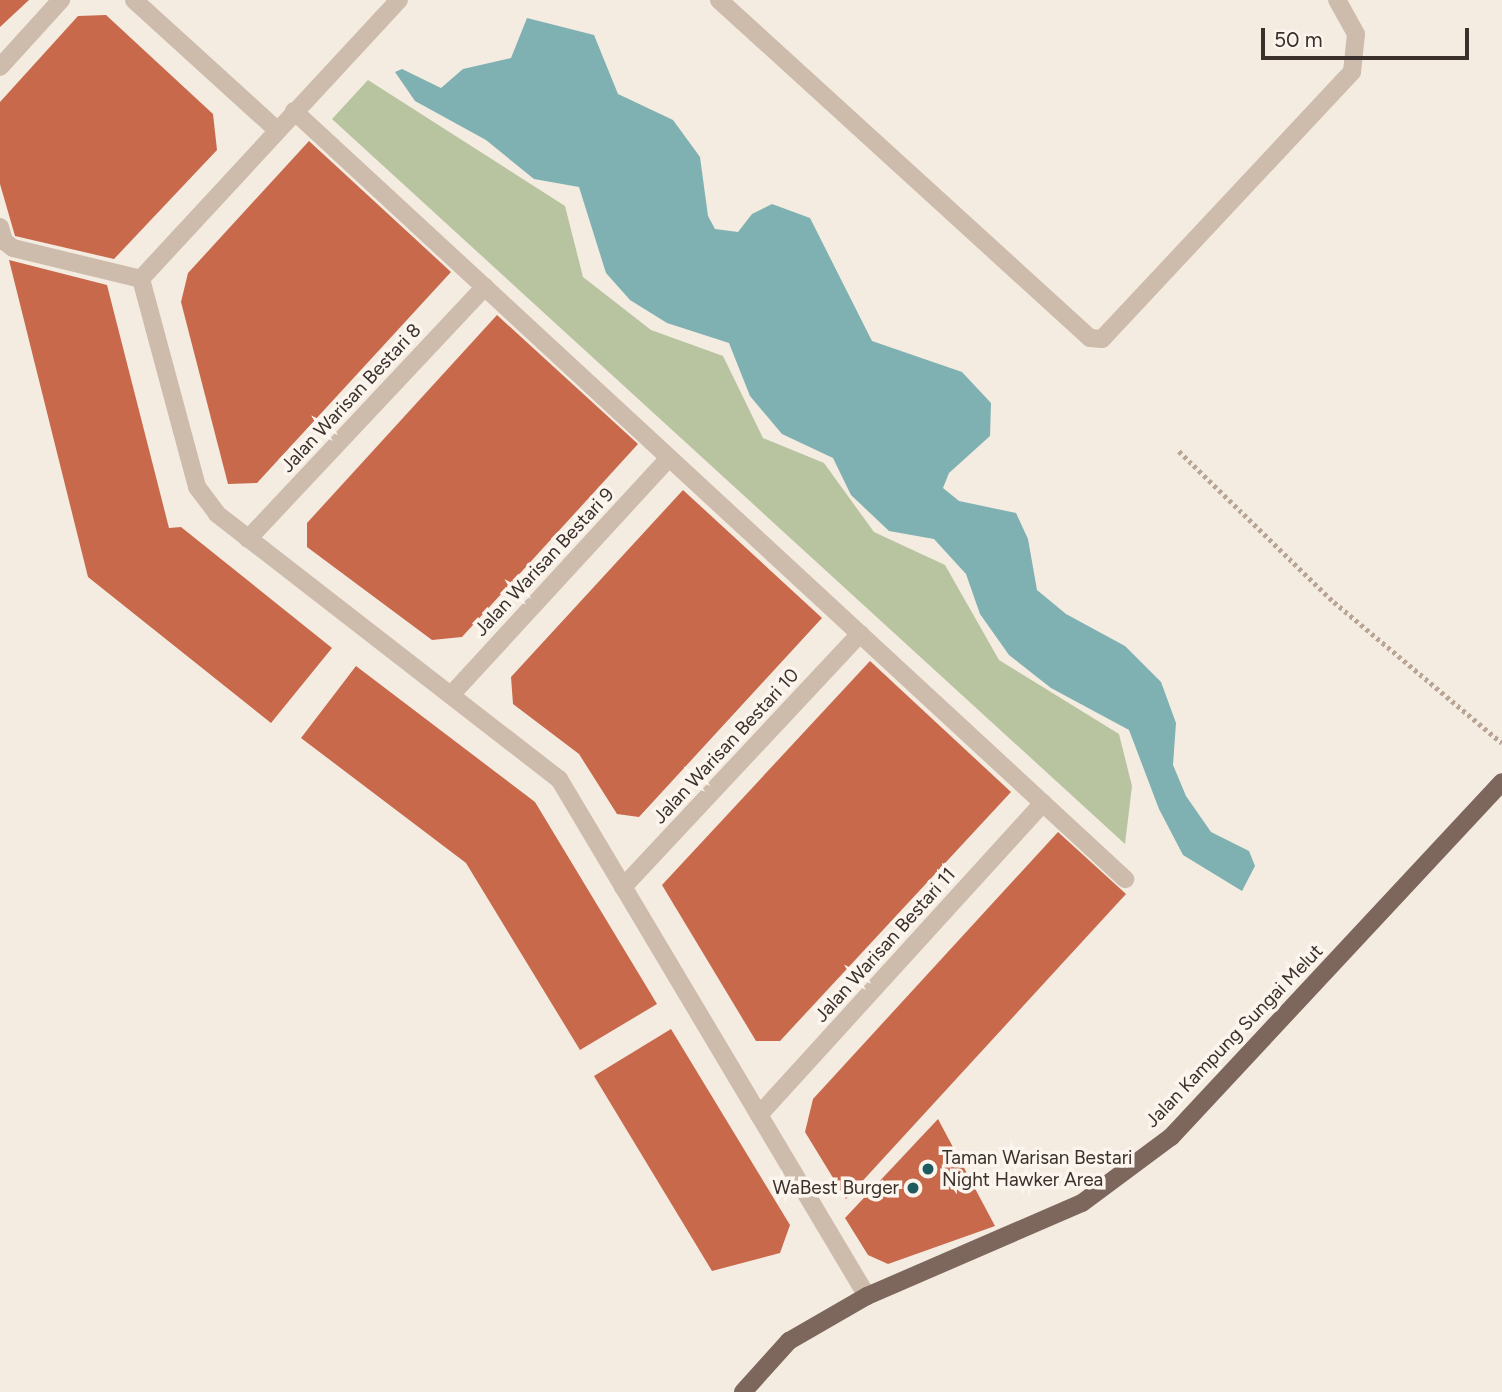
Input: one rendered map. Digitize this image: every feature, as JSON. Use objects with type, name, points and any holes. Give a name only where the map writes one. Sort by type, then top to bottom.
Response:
[{"type":"main road","name":"Jalan Kampung Sungai Melut","points":[[743,1392],[789,1341],[867,1296],[1082,1203],[1171,1137],[1502,782]]},
{"type":"street","points":[[0,66],[61,0]]},
{"type":"street","points":[[134,0],[277,130]]},
{"type":"street","points":[[141,279],[399,0]]},
{"type":"street","points":[[719,0],[1090,338],[1102,339],[1352,72],[1356,34],[1337,0]]},
{"type":"street","points":[[294,111],[1125,879]]},
{"type":"street","points":[[0,227],[4,241],[13,248],[141,279]]},
{"type":"street","points":[[141,279],[197,487],[216,514],[559,779],[867,1296]]},
{"type":"street","name":"Jalan Warisan Bestari 8","points":[[248,538],[485,287]]},
{"type":"street","name":"Jalan Warisan Bestari 9","points":[[451,695],[669,458]]},
{"type":"street","name":"Jalan Warisan Bestari 10","points":[[623,887],[860,634]]},
{"type":"street","name":"Jalan Warisan Bestari 11","points":[[759,1115],[1043,803]]},
{"type":"path","points":[[1179,451],[1334,602],[1502,743]]},
{"type":"green space","points":[[368,80],[565,206],[583,277],[651,330],[723,356],[763,438],[824,463],[874,532],[945,565],[999,660],[1119,734],[1132,786],[1125,844],[332,119]]},
{"type":"water","points":[[527,18],[594,35],[618,94],[673,120],[700,157],[708,216],[715,229],[738,232],[752,214],[772,204],[810,218],[872,341],[962,372],[991,403],[990,436],[949,473],[943,488],[959,501],[1016,513],[1028,539],[1037,590],[1066,614],[1125,646],[1161,682],[1176,723],[1173,765],[1186,796],[1211,832],[1249,851],[1255,866],[1242,891],[1183,855],[1159,809],[1129,730],[1051,688],[1009,655],[980,614],[966,574],[934,539],[889,531],[851,495],[833,458],[782,434],[750,396],[729,343],[667,323],[630,300],[606,273],[579,187],[534,179],[486,140],[415,101],[395,72],[402,69],[441,88],[463,69],[511,58]]},
{"type":"building","points":[[0,0],[29,0],[0,27]]},
{"type":"building","points":[[106,15],[213,114],[217,150],[114,259],[15,236],[0,184],[0,102],[78,16]]},
{"type":"building","points":[[309,141],[451,272],[257,483],[228,484],[181,302],[188,273]]},
{"type":"building","points":[[9,260],[107,285],[169,528],[181,527],[332,648],[271,723],[88,577]]},
{"type":"building","points":[[497,315],[638,444],[462,637],[432,640],[307,547],[307,523]]},
{"type":"building","points":[[683,490],[822,618],[639,817],[617,814],[579,754],[513,704],[511,677]]},
{"type":"building","points":[[870,661],[1011,792],[780,1041],[756,1041],[662,885]]},
{"type":"building","points":[[356,666],[535,802],[657,1004],[580,1050],[466,863],[301,738]]},
{"type":"building","points":[[1058,832],[1126,894],[846,1199],[805,1132],[813,1099]]},
{"type":"building","points":[[671,1029],[790,1225],[780,1253],[712,1271],[594,1076]]},
{"type":"building","name":"Taman Warisan Bestari Night Hawker Area","points":[[938,1119],[995,1226],[888,1264],[868,1255],[845,1218]]},
{"type":"place","name":"Taman Warisan Bestari Night Hawker Area","points":[[928,1169]]},
{"type":"place","name":"WaBest Burger","points":[[913,1188]]}]
